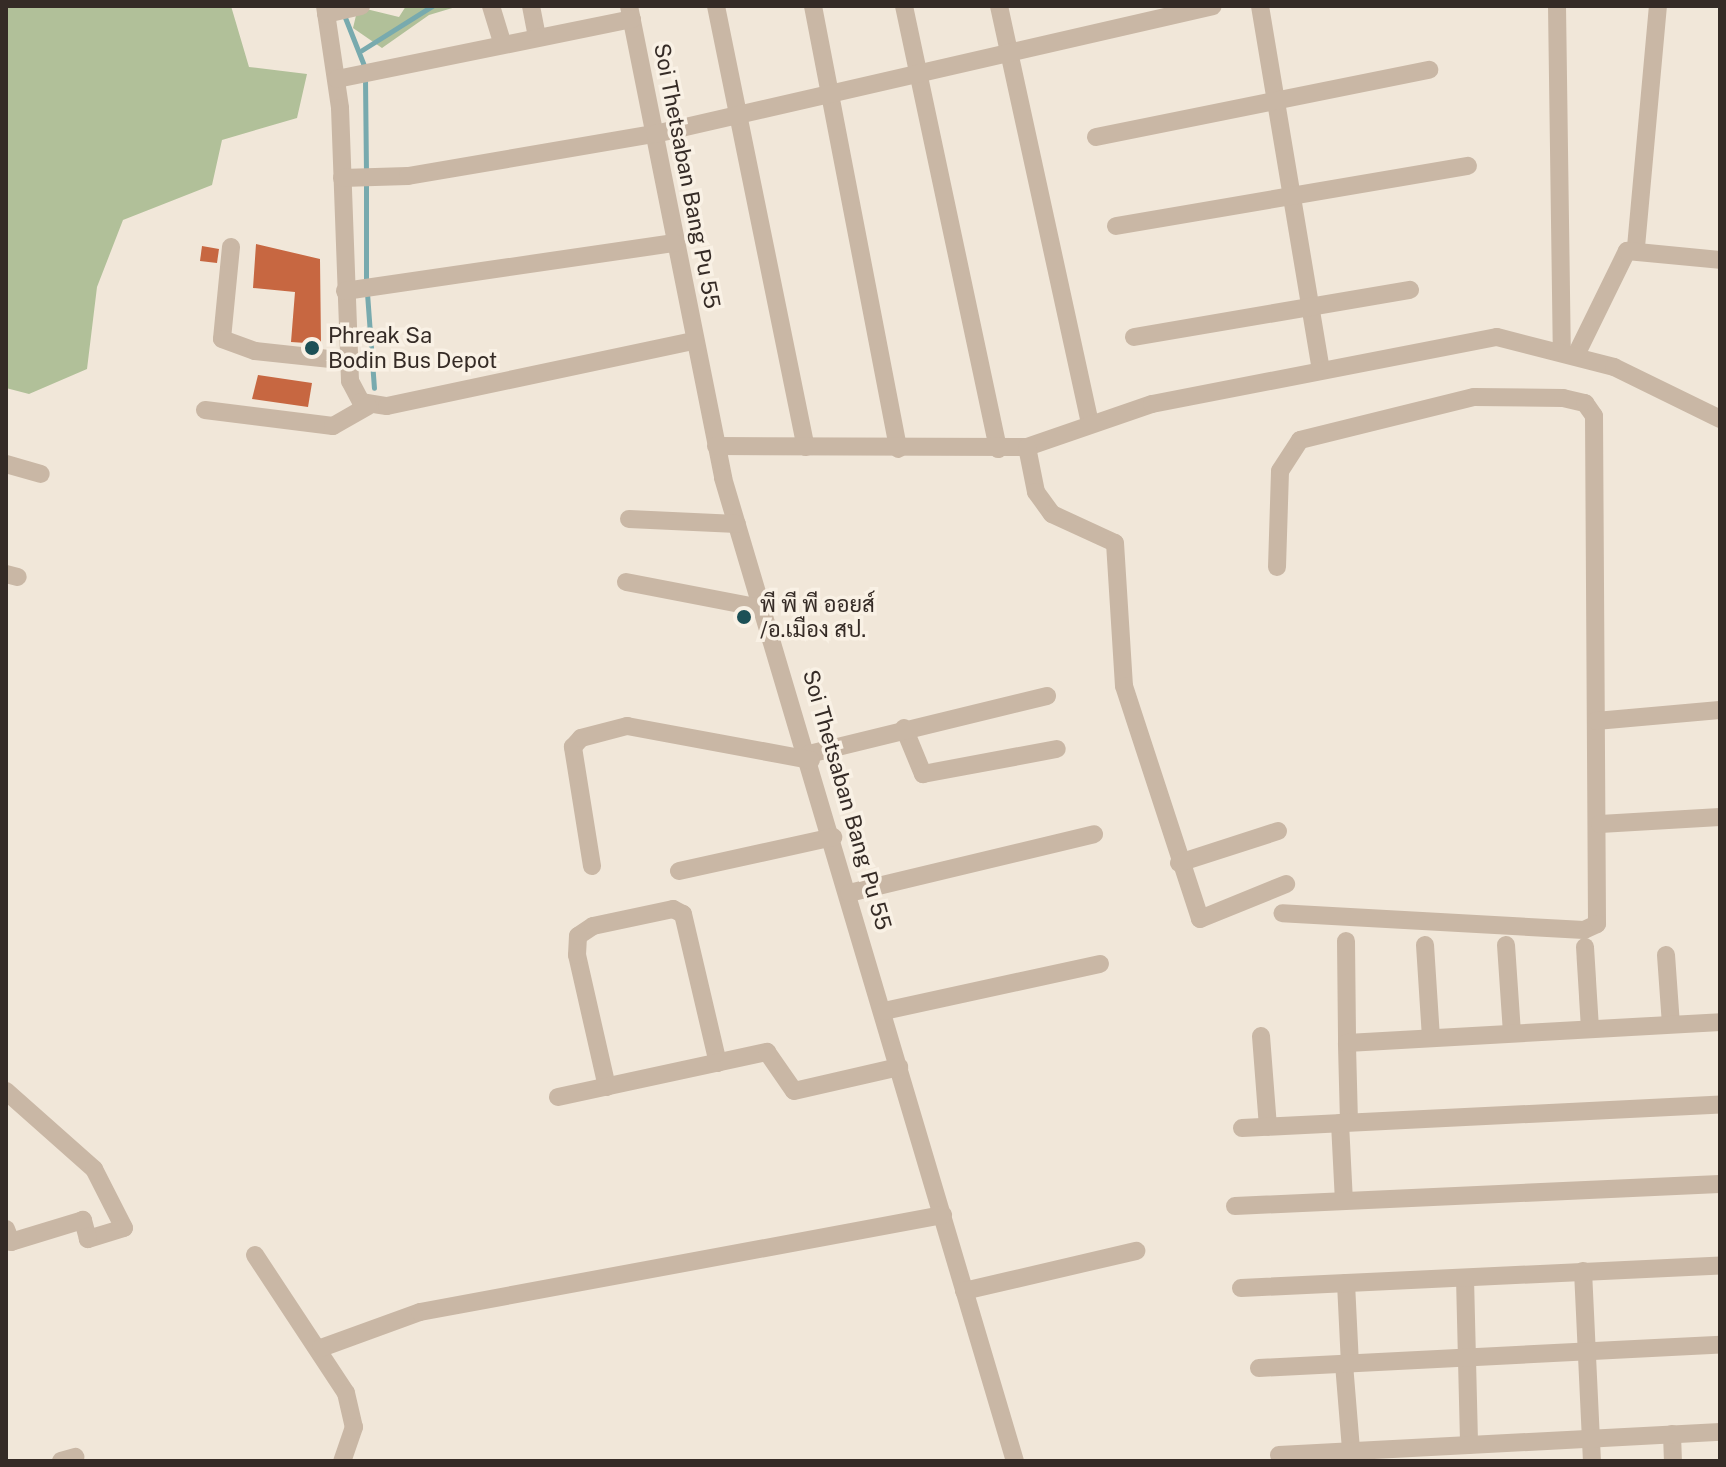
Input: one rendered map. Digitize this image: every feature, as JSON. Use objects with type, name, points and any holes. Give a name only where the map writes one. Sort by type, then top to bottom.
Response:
[{"type":"street","points":[[491,6],[502,42]]},
{"type":"street","points":[[531,6],[537,36]]},
{"type":"street","points":[[716,6],[741,116],[806,447]]},
{"type":"street","points":[[813,6],[833,96],[898,449]]},
{"type":"street","points":[[904,6],[998,449]]},
{"type":"street","points":[[999,6],[1090,424]]},
{"type":"street","points":[[349,179],[376,180],[655,134],[833,96],[1213,6]]},
{"type":"street","points":[[1260,6],[1320,366]]},
{"type":"street","points":[[1557,6],[1569,352]]},
{"type":"street","points":[[1569,352],[1609,276],[1636,247],[1658,6]]},
{"type":"street","points":[[338,10],[346,76],[349,179],[359,289],[349,361],[354,393],[368,406]]},
{"type":"street","points":[[346,76],[537,36],[630,12]]},
{"type":"street","name":"Soi Thetsaban Bang Pu 55","points":[[630,12],[716,446],[1015,1461]]},
{"type":"street","points":[[1096,137],[1277,97],[1429,70]]},
{"type":"street","points":[[1116,226],[1468,166]]},
{"type":"street","points":[[359,289],[675,243]]},
{"type":"street","points":[[231,247],[222,339],[255,351],[349,361]]},
{"type":"street","points":[[1636,247],[1720,260]]},
{"type":"street","points":[[1134,337],[1410,290]]},
{"type":"street","points":[[716,446],[898,449],[1027,447],[1090,424],[1320,366],[1497,337],[1569,352],[1720,419]]},
{"type":"street","points":[[205,410],[333,426],[368,406],[694,341]]},
{"type":"street","points":[[1277,567],[1280,471],[1300,440],[1474,397],[1585,403],[1595,427],[1596,721],[1602,905],[1592,929],[1282,913]]},
{"type":"street","points":[[1027,447],[1036,492],[1052,514],[1115,543],[1124,686],[1179,863],[1200,919],[1286,884]]},
{"type":"street","points":[[6,464],[41,474]]},
{"type":"street","points":[[629,519],[737,524]]},
{"type":"street","points":[[626,582],[766,609]]},
{"type":"street","points":[[592,866],[573,747],[581,738],[627,726],[810,757],[904,728],[1047,696]]},
{"type":"street","points":[[1596,721],[1720,710]]},
{"type":"street","points":[[904,728],[923,774],[1057,749]]},
{"type":"street","points":[[1600,824],[1720,817]]},
{"type":"street","points":[[1179,863],[1278,831]]},
{"type":"street","points":[[849,893],[1094,834]]},
{"type":"street","points":[[679,871],[833,837]]},
{"type":"street","points":[[607,1087],[577,955],[578,936],[593,926],[673,909],[683,914],[718,1063]]},
{"type":"street","points":[[1344,1201],[1346,941]]},
{"type":"street","points":[[1425,945],[1431,1038]]},
{"type":"street","points":[[1506,945],[1512,1033]]},
{"type":"street","points":[[1585,947],[1590,1029]]},
{"type":"street","points":[[1666,955],[1671,1024]]},
{"type":"street","points":[[884,1011],[1100,964]]},
{"type":"street","points":[[1347,1043],[1720,1022]]},
{"type":"street","points":[[1261,1036],[1268,1127]]},
{"type":"street","points":[[558,1097],[772,1054],[794,1091],[899,1067]]},
{"type":"street","points":[[6,1091],[94,1169],[124,1228],[88,1239],[83,1220],[11,1242],[6,1229]]},
{"type":"street","points":[[1242,1128],[1720,1105]]},
{"type":"street","points":[[1235,1206],[1720,1184]]},
{"type":"street","points":[[321,1348],[420,1312],[943,1215]]},
{"type":"street","points":[[964,1291],[1136,1251]]},
{"type":"street","points":[[255,1255],[321,1348],[353,1411],[342,1461]]},
{"type":"street","points":[[1241,1288],[1720,1265]]},
{"type":"street","points":[[1583,1271],[1592,1461]]},
{"type":"street","points":[[1465,1278],[1469,1445]]},
{"type":"street","points":[[1346,1283],[1352,1455]]},
{"type":"street","points":[[1259,1368],[1720,1345]]},
{"type":"street","points":[[1279,1455],[1437,1454],[1469,1445],[1513,1452],[1590,1438],[1720,1432]]},
{"type":"street","points":[[1672,1434],[1673,1461]]},
{"type":"green space","points":[[6,6],[231,6],[249,67],[307,74],[297,118],[222,140],[212,185],[123,220],[97,287],[87,369],[29,394],[6,388]]},
{"type":"green space","points":[[406,6],[459,6],[429,15],[382,48],[353,28],[358,7],[399,17]]},
{"type":"building","points":[[256,244],[320,259],[321,344],[291,342],[295,292],[253,288]]},
{"type":"building","points":[[202,246],[219,249],[217,263],[200,261]]},
{"type":"building","points":[[258,375],[312,383],[308,407],[252,399]]},
{"type":"waterway","points":[[362,50],[432,6]]},
{"type":"waterway","points":[[344,15],[365,68]]},
{"type":"waterway","points":[[365,78],[366,172]]},
{"type":"waterway","points":[[366,182],[366,284]]},
{"type":"waterway","points":[[367,293],[374,388]]},
{"type":"place","name":"Phreak Sa Bodin Bus Depot","points":[[312,348]]},
{"type":"place","name":"พี พี พี ออยส์ /อ.เมือง สป.","points":[[744,617]]}]
